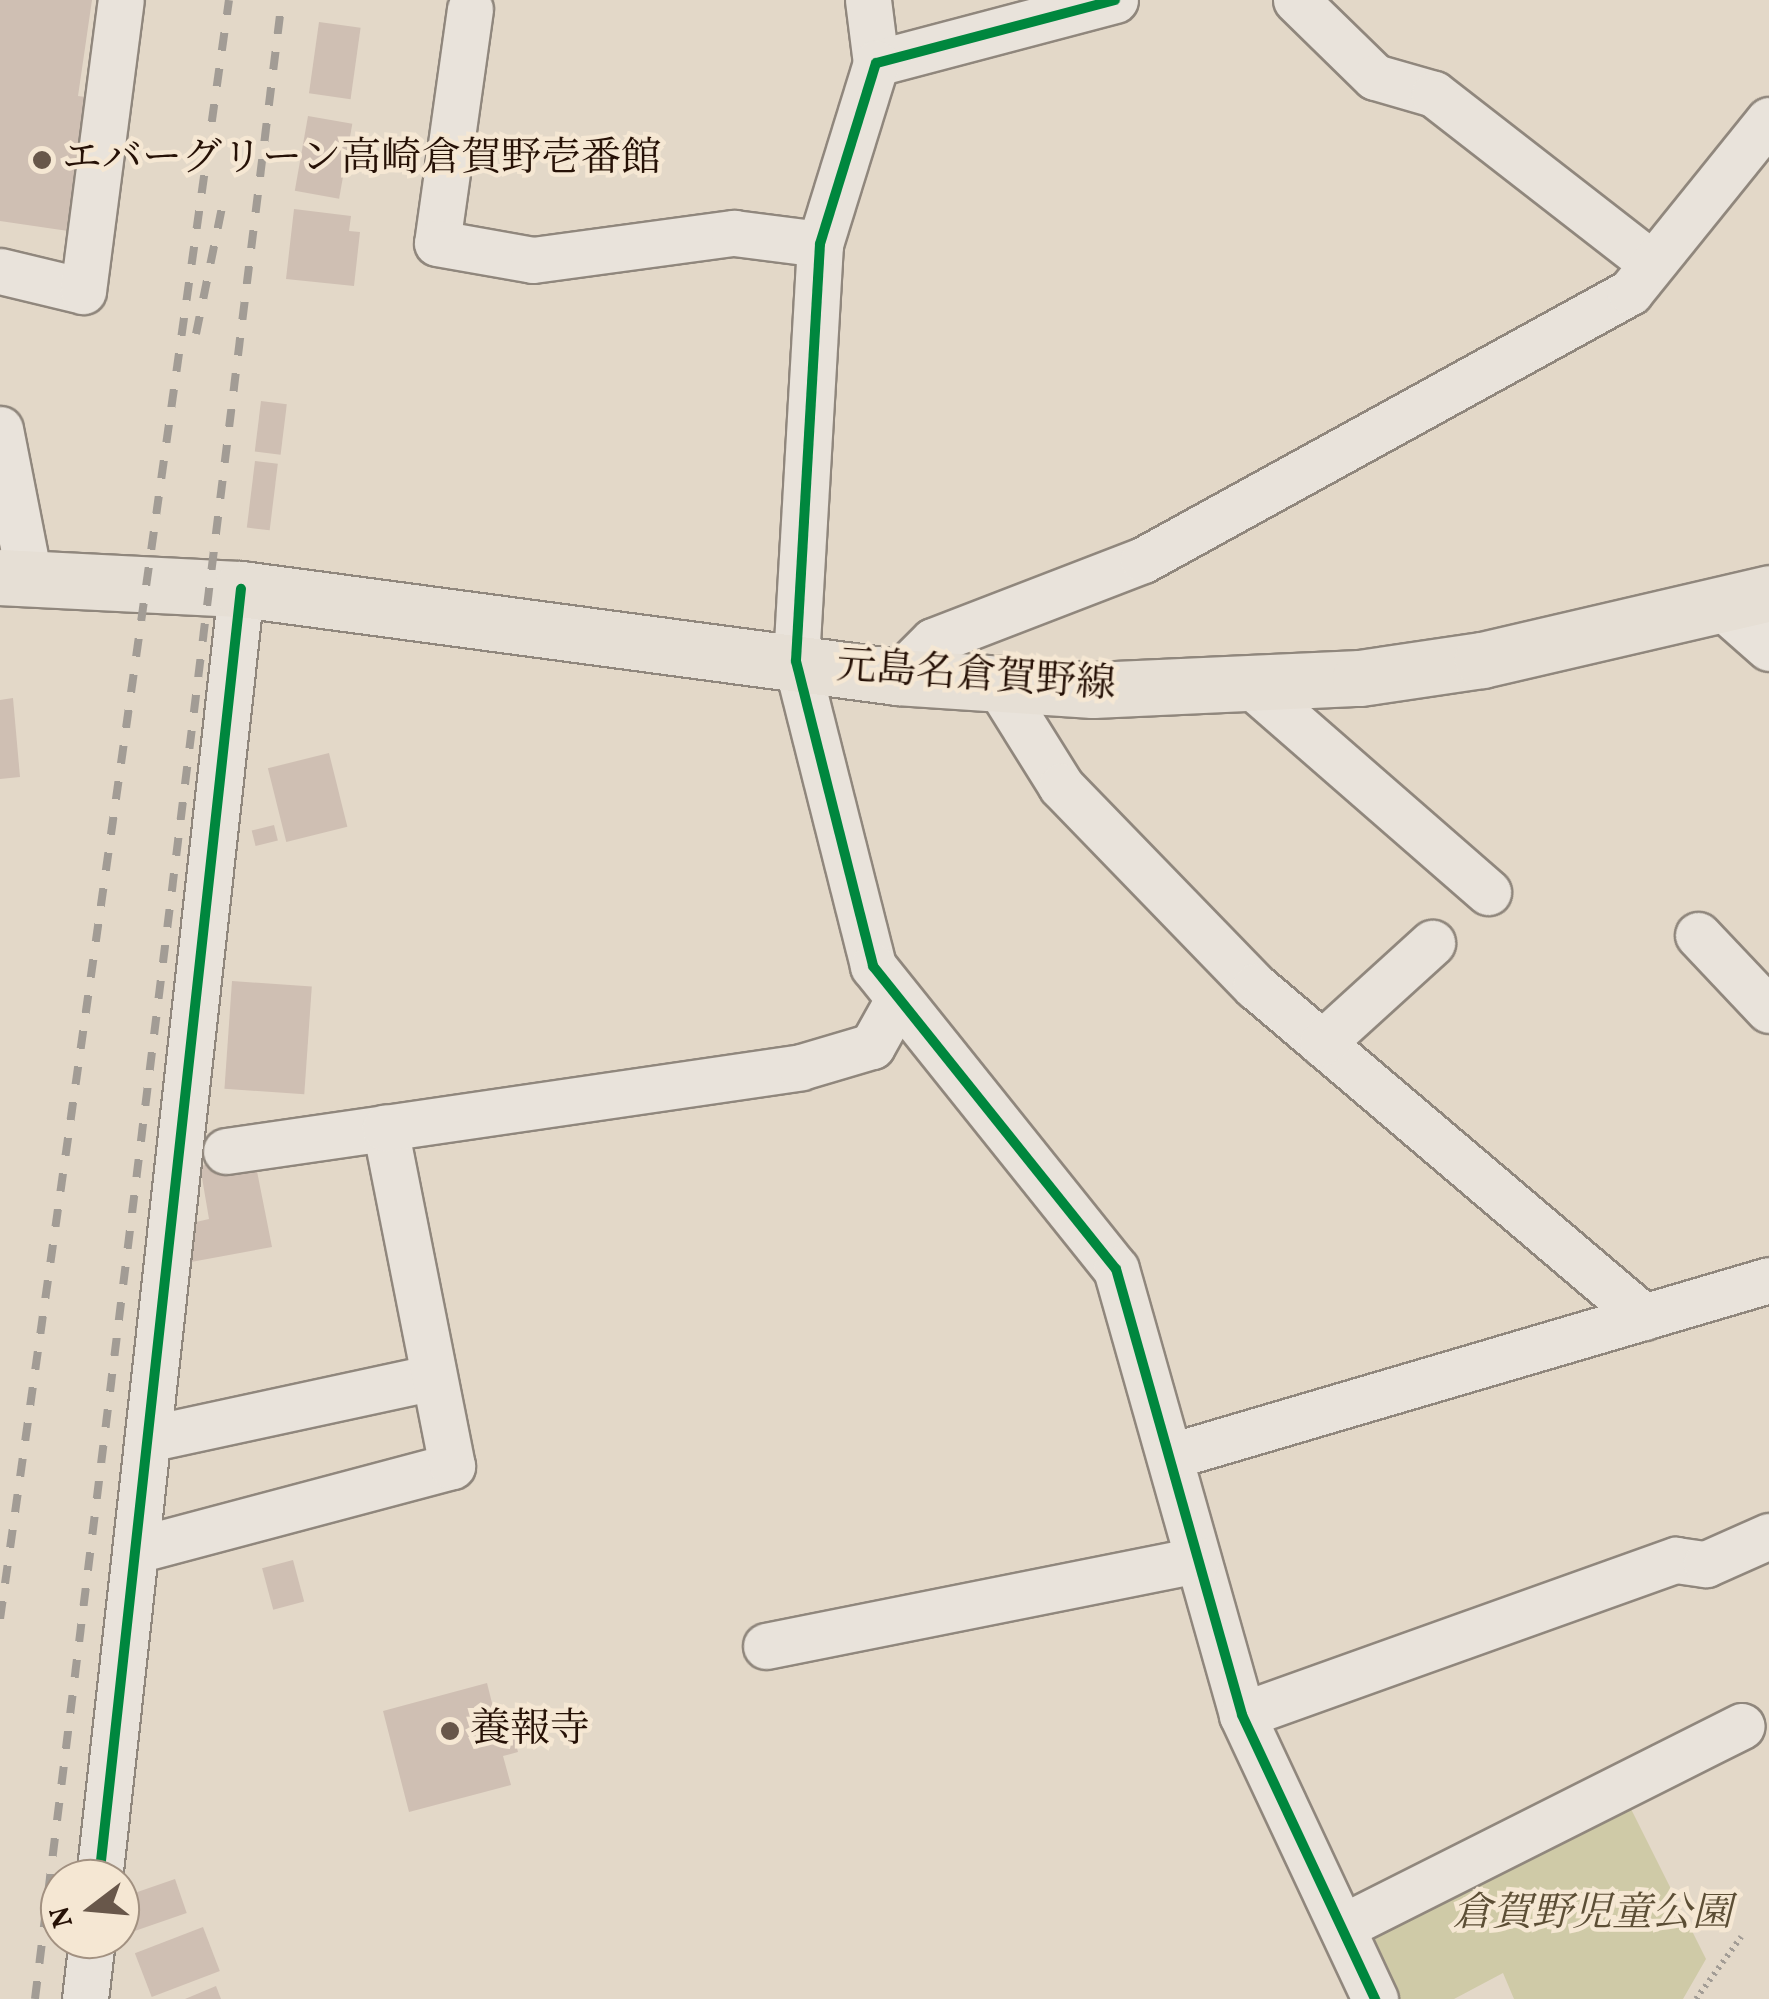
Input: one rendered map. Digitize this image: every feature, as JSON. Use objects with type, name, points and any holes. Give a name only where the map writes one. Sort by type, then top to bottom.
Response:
[{"type":"main road","name":"元島名倉賀野線","points":[[15,577],[241,589],[897,677],[998,686],[1253,687],[1482,660],[1744,599]]},
{"type":"street","points":[[0,271],[83,291],[121,0]]},
{"type":"street","points":[[868,0],[876,63],[820,244],[796,661],[873,966],[896,1003],[1116,1269],[1172,1456],[1196,1560],[1242,1715],[1375,1999]]},
{"type":"street","points":[[876,63],[1115,0]]},
{"type":"street","points":[[1296,0],[1375,77],[1434,94],[1652,264]]},
{"type":"street","points":[[470,8],[437,243],[532,260],[734,232],[820,244]]},
{"type":"street","points":[[897,677],[932,641],[1144,560],[1630,292],[1769,120]]},
{"type":"street","points":[[0,430],[15,577]]},
{"type":"street","points":[[101,1859],[140,1549],[241,589]]},
{"type":"street","points":[[1744,599],[1769,648]]},
{"type":"street","points":[[998,686],[1061,786],[1322,1043],[1644,1317]]},
{"type":"street","points":[[1253,687],[1488,892]]},
{"type":"street","points":[[1698,935],[1769,1010]]},
{"type":"street","points":[[1322,1043],[1432,943]]},
{"type":"street","points":[[226,1151],[801,1067],[872,1046],[896,1003]]},
{"type":"street","points":[[140,1549],[452,1466],[430,1378],[386,1128]]},
{"type":"street","points":[[1172,1456],[1769,1280]]},
{"type":"street","points":[[152,1438],[430,1378]]},
{"type":"street","points":[[1242,1715],[1676,1560],[1706,1564],[1769,1536]]},
{"type":"street","points":[[766,1646],[1196,1560]]},
{"type":"street","points":[[1344,1926],[1742,1726]]},
{"type":"street","points":[[84,1999],[89,1959]]},
{"type":"path","points":[[1696,1999],[1741,1938]]},
{"type":"green space","name":"倉賀野児童公園","points":[[1627,1801],[1706,1959],[1683,1999],[1514,1999],[1503,1973],[1454,1999],[1400,1999],[1371,1941]]},
{"type":"building","name":"エバーグリーン高崎倉賀野壱番館","points":[[0,0],[92,0],[78,96],[93,98],[75,232],[0,221]]},
{"type":"building","points":[[319,22],[361,28],[351,99],[309,93]]},
{"type":"building","points":[[308,116],[352,124],[339,199],[295,191]]},
{"type":"building","points":[[294,209],[351,216],[349,231],[360,232],[354,286],[286,279]]},
{"type":"building","points":[[261,401],[287,404],[281,455],[255,452]]},
{"type":"building","points":[[255,461],[278,464],[270,530],[247,528]]},
{"type":"building","points":[[13,698],[20,777],[0,779],[0,700]]},
{"type":"building","points":[[329,753],[347,827],[286,842],[268,768]]},
{"type":"building","points":[[274,825],[278,841],[256,846],[252,831]]},
{"type":"building","points":[[232,981],[312,987],[304,1094],[224,1089]]},
{"type":"building","points":[[254,1156],[272,1247],[191,1262],[196,1222],[209,1219],[200,1166]]},
{"type":"building","points":[[293,1560],[304,1602],[273,1610],[262,1568]]},
{"type":"building","name":"養報寺","points":[[487,1683],[494,1711],[507,1708],[518,1752],[503,1756],[511,1785],[409,1812],[383,1711]]},
{"type":"building","points":[[175,1879],[187,1913],[140,1929],[140,1891]]},
{"type":"building","points":[[203,1927],[220,1971],[152,1997],[137,1959],[140,1951]]},
{"type":"building","points":[[216,1986],[221,1999],[185,1999]]},
{"type":"railway","points":[[0,1619],[229,0]]},
{"type":"railway","points":[[35,1999],[282,0]]},
{"type":"railway","points":[[196,334],[222,207]]},
{"type":"cycle path","points":[[1115,0],[876,63],[820,244],[796,661],[873,966],[1116,1269],[1242,1715],[1375,1999]]},
{"type":"cycle path","points":[[101,1859],[241,589]]},
{"type":"place","name":"エバーグリーン高崎倉賀野壱番館","points":[[42,160]]},
{"type":"place","name":"養報寺","points":[[450,1731]]}]
